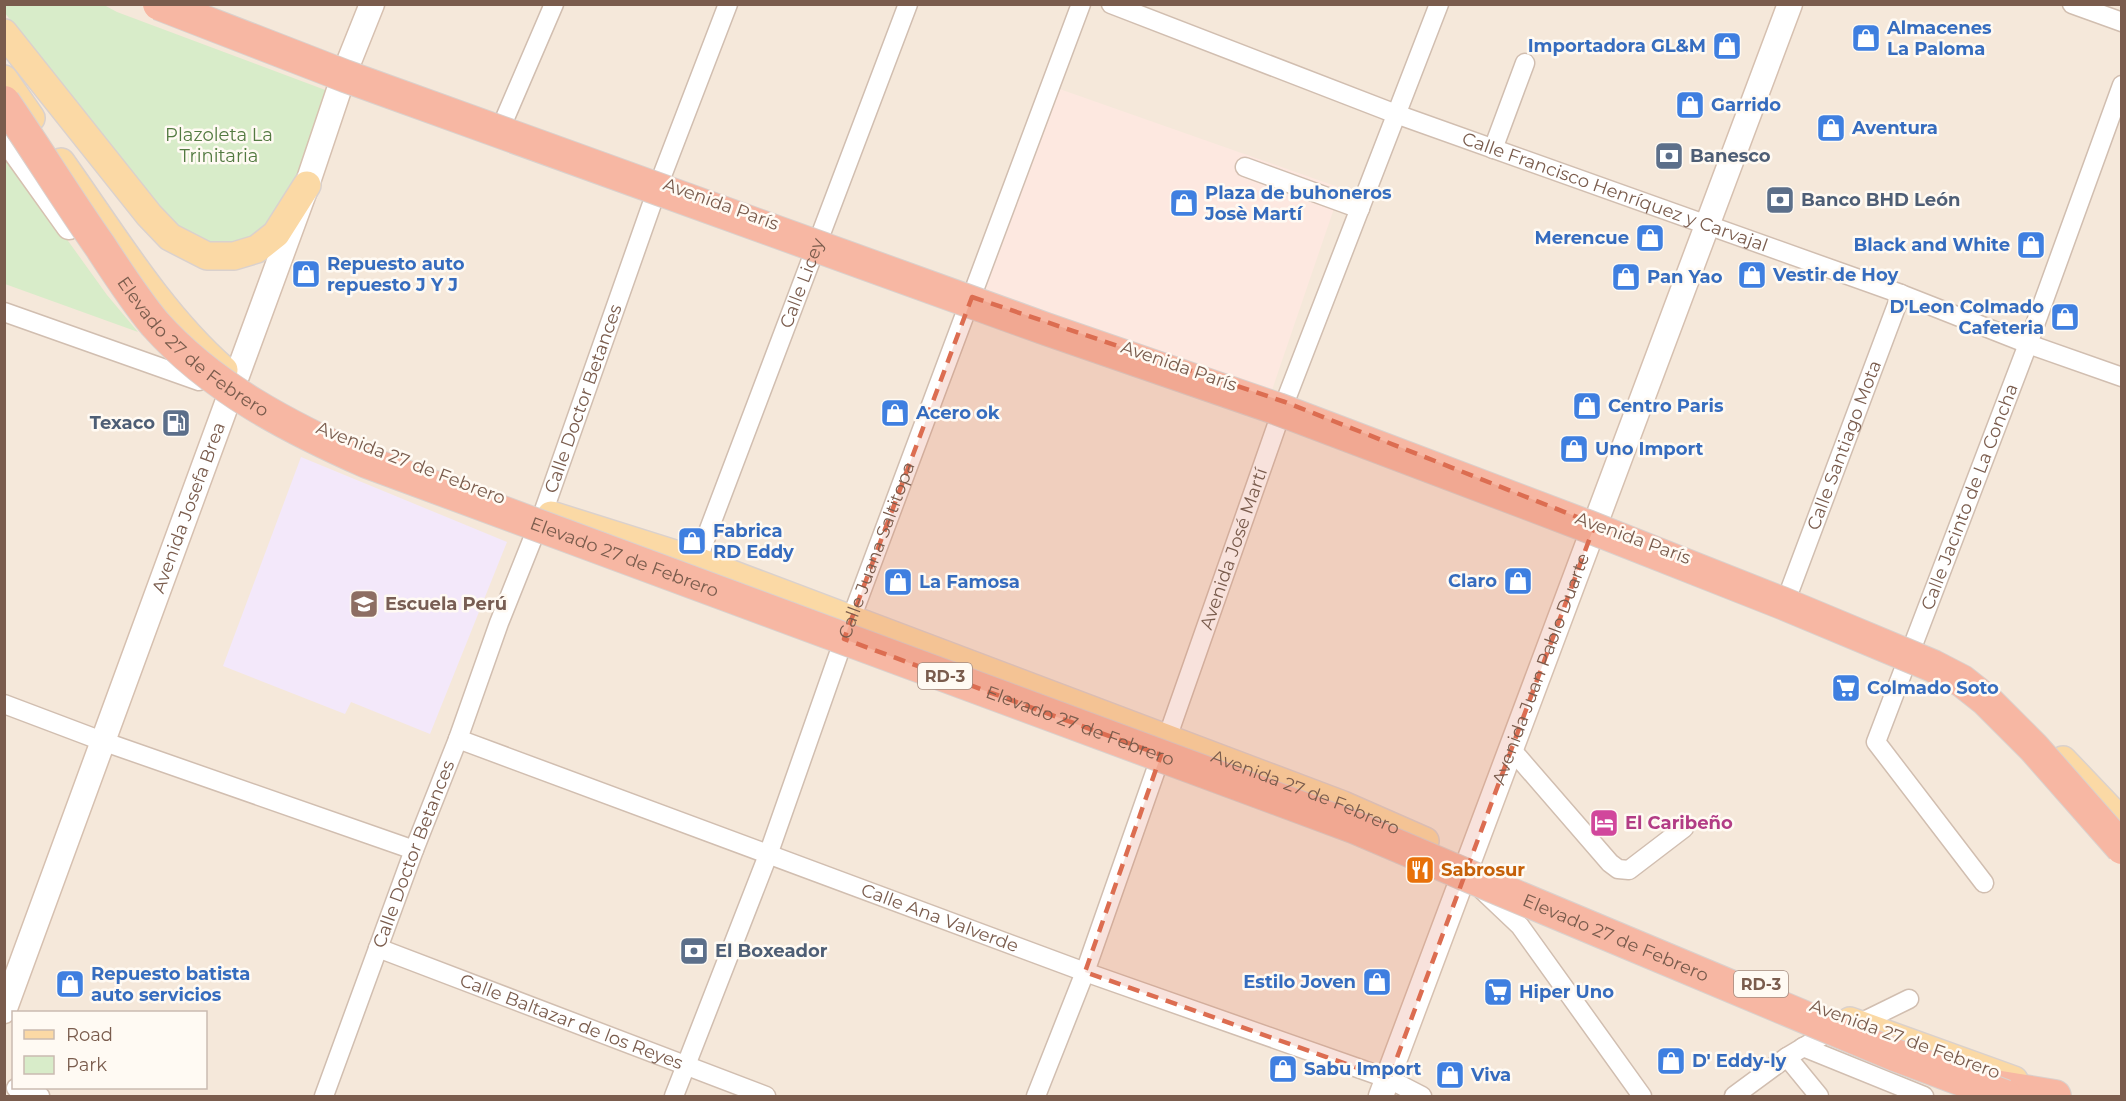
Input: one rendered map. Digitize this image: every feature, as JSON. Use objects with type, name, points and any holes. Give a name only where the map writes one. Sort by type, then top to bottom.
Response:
[{"type":"highway","points":[[159,4],[345,76],[1046,329],[1278,409],[1782,603],[1933,666],[1962,681],[1986,700],[2034,748],[2121,848]]},
{"type":"highway","name":"Elevado 27 de Febrero","points":[[4,102],[108,258],[155,323],[212,376],[257,408],[312,438],[378,466],[1356,828],[1498,890],[1874,1046],[2005,1096]]},
{"type":"highway","points":[[1969,1082],[2055,1096]]},
{"type":"main road","name":"Avenida París","points":[[180,4],[220,22],[346,69],[972,297],[1285,402],[1595,524],[1788,595],[1912,646],[1958,666],[2002,697],[2118,811]]},
{"type":"main road","name":"Avenida Josefa Brea","points":[[4,1011],[307,185],[346,69],[372,4]]},
{"type":"main road","name":"Avenida Juan Pablo Duarte","points":[[1385,1088],[1790,4]]},
{"type":"main road","points":[[4,33],[149,215],[170,237],[198,252],[207,256],[234,256],[257,249],[276,234],[307,185]]},
{"type":"main road","name":"Avenida 27 de Febrero","points":[[4,80],[147,284],[204,351],[231,389],[272,404],[320,429],[543,513],[697,561],[1343,805],[1468,867],[1858,1024],[2055,1096]]},
{"type":"main road","points":[[4,136],[143,330],[199,381],[231,389]]},
{"type":"street","points":[[502,125],[554,4]]},
{"type":"street","name":"Calle Doctor Betances","points":[[324,1096],[499,623],[543,513],[660,182],[728,4]]},
{"type":"street","name":"Calle Licey","points":[[697,561],[908,4]]},
{"type":"street","name":"Calle Juana Saltitopa","points":[[674,1096],[768,855],[851,619],[1081,4]]},
{"type":"street","name":"Calle Francisco Henríquez y Carvajal","points":[[1111,4],[1396,114],[1901,294],[2028,344],[2121,377]]},
{"type":"street","name":"Avenida José Martí","points":[[1036,1096],[1085,972],[1285,402],[1439,4]]},
{"type":"street","points":[[2072,4],[2121,22]]},
{"type":"street","points":[[1493,149],[1525,63]]},
{"type":"street","name":"Calle Jacinto de La Concha","points":[[1984,883],[1876,742],[2028,344],[2121,85]]},
{"type":"street","points":[[1245,167],[1360,209]]},
{"type":"street","name":"Calle Santiago Mota","points":[[1788,595],[1901,294]]},
{"type":"street","points":[[4,312],[199,381]]},
{"type":"street","points":[[4,704],[102,741],[414,850]]},
{"type":"street","name":"Calle Ana Valverde","points":[[458,739],[1085,972],[1385,1088],[1422,1096]]},
{"type":"street","points":[[1512,750],[1610,863],[1618,869],[1629,870],[1684,828]]},
{"type":"street","points":[[1468,867],[1520,926],[1642,1096]]},
{"type":"street","name":"Calle Baltazar de los Reyes","points":[[378,948],[766,1096]]},
{"type":"street","points":[[1734,1096],[1787,1057],[1834,1029],[1858,1024],[1909,999]]},
{"type":"street","points":[[1803,1047],[1924,1096]]},
{"type":"street","points":[[1787,1057],[1819,1096]]},
{"type":"street","points":[[21,1089],[40,1096]]},
{"type":"highlighted area","points":[[972,297],[1285,402],[1595,524],[1389,1079],[1085,972],[1161,755],[844,639]]},
{"type":"shaded area","points":[[5,5],[2121,5],[2121,1096],[5,1096]]},
{"type":"shaded area","points":[[1051,86],[1341,188],[1271,393],[980,291]]},
{"type":"shaded area","name":"Escuela Perú","points":[[301,457],[507,542],[430,734],[351,702],[345,714],[223,666]]},
{"type":"green space","name":"Plazoleta La Trinitaria","points":[[5,5],[104,5],[117,12],[328,91],[318,136],[274,225],[252,240],[212,245],[179,229],[157,210],[5,13]]},
{"type":"green space","points":[[4,152],[107,295],[138,332],[5,284]]},
{"type":"place","name":"Almacenes La Paloma","points":[[1866,38]]},
{"type":"place","name":"Importadora GL&M","points":[[1727,46]]},
{"type":"place","name":"Garrido","points":[[1690,105]]},
{"type":"place","name":"Aventura","points":[[1831,128]]},
{"type":"place","name":"Banesco","points":[[1669,156]]},
{"type":"place","name":"Banco BHD León","points":[[1780,200]]},
{"type":"place","name":"Plaza de buhoneros Josè Martí","points":[[1184,203]]},
{"type":"place","name":"Merencue","points":[[1650,238]]},
{"type":"place","name":"Black and White","points":[[2031,245]]},
{"type":"place","name":"Repuesto auto repuesto J Y J","points":[[306,274]]},
{"type":"place","name":"Vestir de Hoy","points":[[1752,275]]},
{"type":"place","name":"Pan Yao","points":[[1626,277]]},
{"type":"place","name":"D'Leon Colmado Cafeteria","points":[[2065,317]]},
{"type":"place","name":"Centro Paris","points":[[1587,406]]},
{"type":"place","name":"Acero ok","points":[[895,413]]},
{"type":"place","name":"Texaco","points":[[176,423]]},
{"type":"place","name":"Uno Import","points":[[1574,449]]},
{"type":"place","name":"Fabrica RD Eddy","points":[[692,541]]},
{"type":"place","name":"Claro","points":[[1518,581]]},
{"type":"place","name":"La Famosa","points":[[898,582]]},
{"type":"place","name":"Escuela Perú","points":[[364,604]]},
{"type":"place","name":"Colmado Soto","points":[[1846,688]]},
{"type":"place","name":"El Caribeño","points":[[1604,823]]},
{"type":"place","name":"Sabrosur","points":[[1420,870]]},
{"type":"place","name":"El Boxeador","points":[[694,951]]},
{"type":"place","name":"Estilo Joven","points":[[1377,982]]},
{"type":"place","name":"Repuesto batista auto servicios","points":[[70,984]]},
{"type":"place","name":"Hiper Uno","points":[[1498,992]]},
{"type":"place","name":"D' Eddy-ly","points":[[1671,1061]]},
{"type":"place","name":"Sabu Import","points":[[1283,1069]]},
{"type":"place","name":"Viva","points":[[1450,1075]]}]
